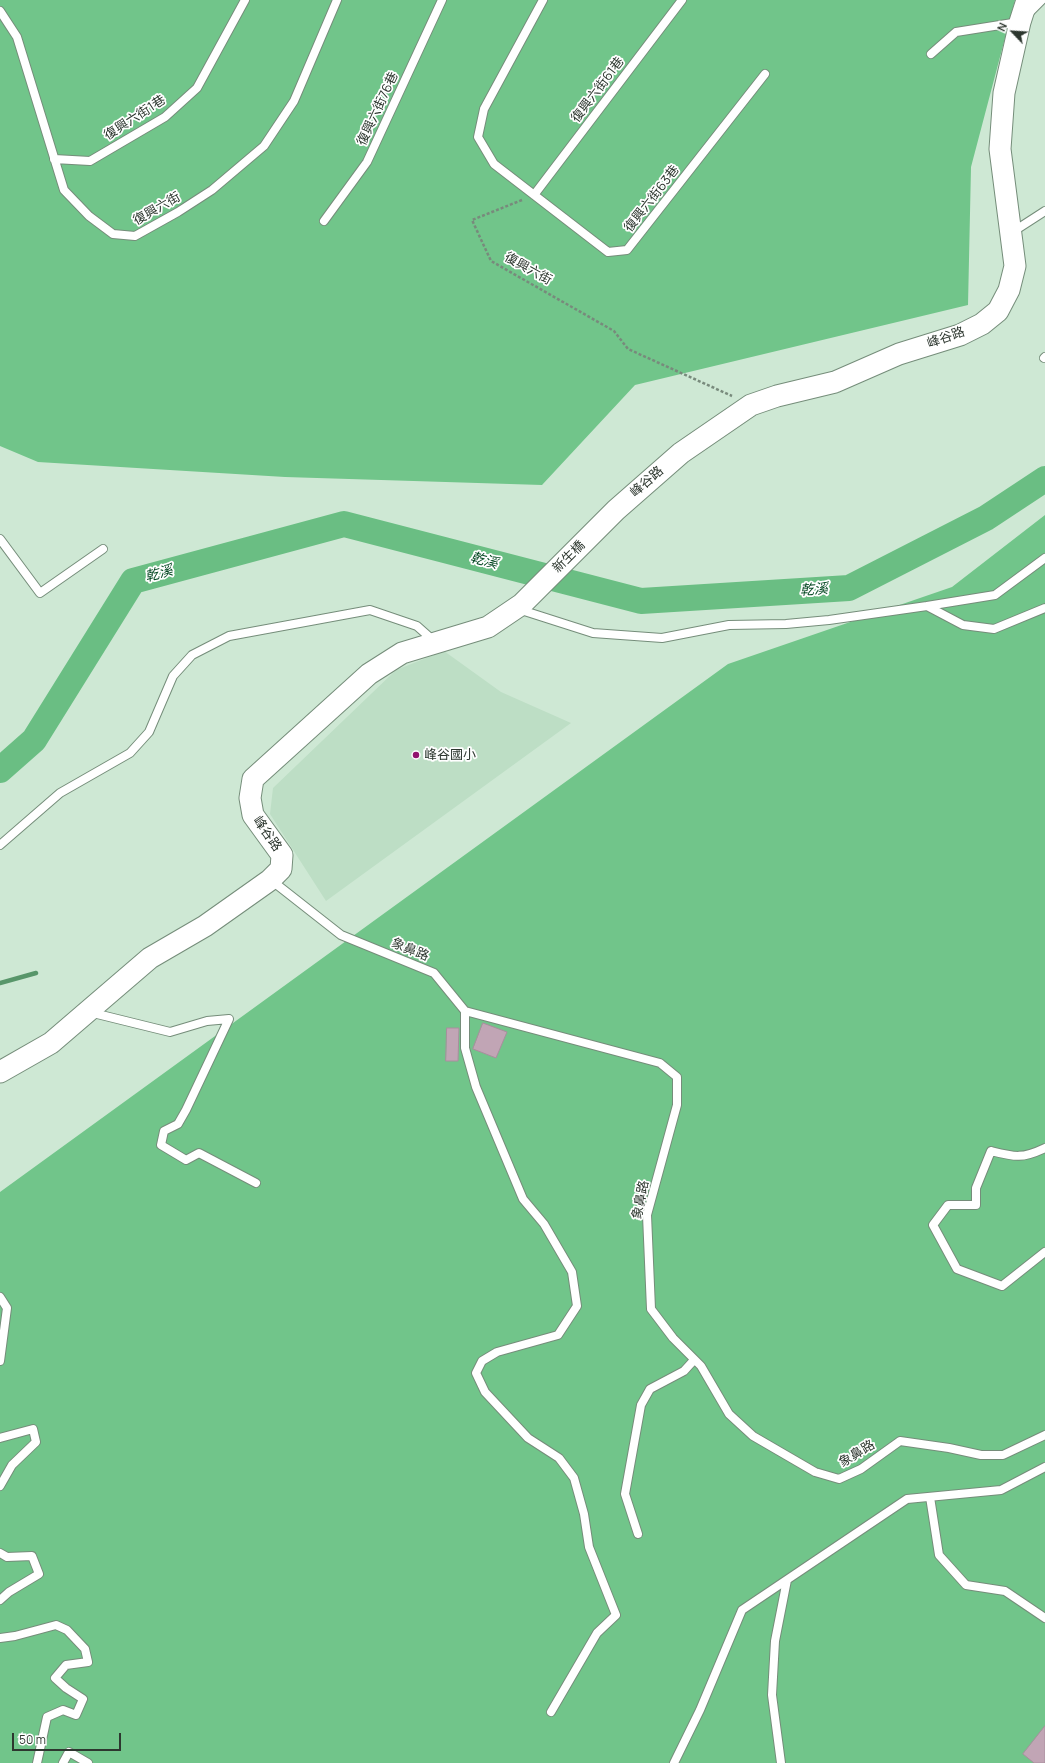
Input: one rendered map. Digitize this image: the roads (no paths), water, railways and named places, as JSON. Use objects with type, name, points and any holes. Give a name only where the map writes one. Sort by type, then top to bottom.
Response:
[{"type":"street","name":"峰谷路","points":[[616,510],[681,453],[751,405],[777,396],[835,382],[900,354],[960,335],[982,324],[998,310],[1009,290],[1015,266],[1000,150],[1004,93],[1020,22],[1027,0]]},
{"type":"street","name":"新生橋","points":[[519,606],[616,510]]},
{"type":"street","name":"峰谷路","points":[[0,1072],[51,1043],[150,958],[205,926],[270,880],[281,869],[282,855],[253,815],[250,798],[253,778],[369,674],[402,653],[488,627],[519,606]]},
{"type":"lane","name":"復興六街1巷","points":[[54,159],[90,161],[165,117],[197,88],[245,0]]},
{"type":"lane","name":"復興六街","points":[[0,11],[18,37],[64,190],[89,216],[113,234],[135,236],[178,212],[212,190],[264,146],[294,101],[337,0]]},
{"type":"lane","name":"復興六街76巷","points":[[324,221],[366,162],[442,0]]},
{"type":"lane","points":[[534,195],[494,164],[478,137],[484,109],[543,0]]},
{"type":"lane","name":"復興六街61巷","points":[[534,195],[682,0]]},
{"type":"lane","points":[[931,54],[956,32],[1020,22],[1042,0]]},
{"type":"lane","name":"復興六街63巷","points":[[534,195],[608,252],[627,250],[765,74]]},
{"type":"lane","points":[[1011,233],[1045,211]]},
{"type":"lane","points":[[0,539],[40,593],[103,549]]},
{"type":"lane","points":[[519,606],[593,633],[662,638],[729,625],[808,622],[996,595],[1045,558]]},
{"type":"lane","points":[[926,606],[963,625],[994,629],[1045,608]]},
{"type":"lane","points":[[0,845],[60,793],[130,753],[149,732],[173,676],[192,655],[229,636],[370,610],[416,626],[436,642]]},
{"type":"lane","name":"象鼻路","points":[[270,880],[340,936],[434,973],[465,1011],[660,1063],[677,1077],[677,1105],[647,1215],[651,1309],[673,1338],[700,1366],[729,1414],[753,1436],[815,1472],[839,1479],[861,1469],[900,1441],[949,1448],[981,1455],[1003,1455],[1045,1435]]},
{"type":"lane","points":[[87,1011],[170,1032],[207,1020],[229,1019],[186,1110],[178,1124],[164,1131],[161,1145],[186,1160],[199,1153],[256,1183]]},
{"type":"lane","points":[[465,1011],[465,1048],[476,1087],[523,1199],[544,1224],[572,1272],[577,1306],[558,1335],[497,1352],[482,1361],[476,1373],[485,1392],[496,1404],[528,1438],[559,1458],[574,1478],[584,1514],[589,1547],[616,1615],[597,1633],[551,1712]]},
{"type":"lane","points":[[1045,1148],[1035,1153],[1016,1157],[991,1151],[976,1188],[976,1205],[948,1205],[933,1225],[957,1270],[1002,1286],[1045,1252]]},
{"type":"lane","points":[[0,1297],[7,1308],[0,1361]]},
{"type":"lane","points":[[638,1534],[625,1494],[641,1405],[650,1389],[684,1372],[694,1360]]},
{"type":"lane","points":[[0,1438],[33,1429],[36,1442],[12,1465],[0,1486]]},
{"type":"lane","points":[[674,1763],[700,1710],[742,1610],[906,1499],[1001,1490],[1045,1467]]},
{"type":"lane","points":[[930,1497],[939,1555],[966,1585],[1005,1591],[1045,1618]]},
{"type":"lane","points":[[0,1553],[7,1557],[32,1556],[39,1574],[9,1592],[0,1600]]},
{"type":"lane","points":[[780,1763],[772,1695],[775,1641],[787,1580]]},
{"type":"lane","points":[[0,1638],[15,1636],[56,1625],[67,1630],[85,1649],[88,1662],[66,1665],[55,1678],[66,1688],[83,1699],[76,1715],[63,1710],[47,1717],[37,1763]]},
{"type":"lane","points":[[63,1763],[69,1752],[88,1763]]},
{"type":"waterway","name":"乾溪","points":[[0,770],[34,740],[133,581],[344,524],[641,601],[849,588],[986,518],[1045,479]]},
{"type":"waterway","points":[[0,983],[36,973]]},
{"type":"place","name":"峰谷國小","points":[[416,755]]}]
